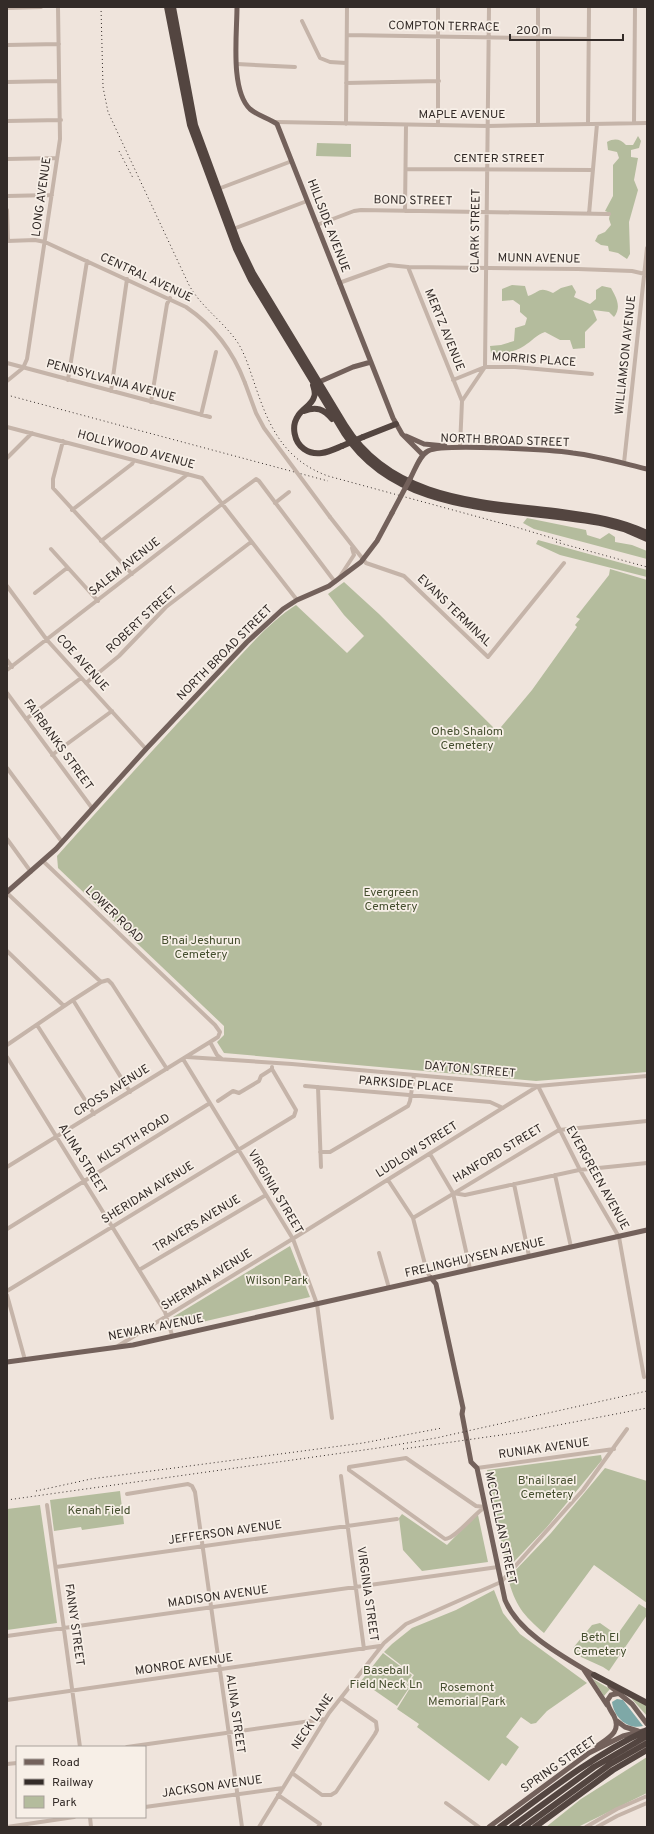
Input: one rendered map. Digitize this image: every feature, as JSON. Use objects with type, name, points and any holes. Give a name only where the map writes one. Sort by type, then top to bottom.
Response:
[{"type":"highway","points":[[167,7],[190,125],[233,242],[248,274],[344,433]]},
{"type":"highway","points":[[173,7],[194,119],[233,229],[253,273],[348,431],[361,448],[382,466],[404,480],[425,488],[466,499],[604,518],[631,526],[647,533]]},
{"type":"highway","points":[[312,380],[315,396],[296,419],[294,429],[297,441],[302,447],[310,452],[320,454],[396,424]]},
{"type":"highway","points":[[302,412],[311,408],[322,409],[330,416],[360,454],[375,468],[392,479],[416,490],[475,506],[605,524],[624,529],[647,539]]},
{"type":"highway","points":[[594,1675],[647,1702]]},
{"type":"highway","points":[[500,1827],[586,1765],[615,1746],[647,1730]]},
{"type":"highway","points":[[512,1827],[594,1767],[647,1736]]},
{"type":"highway","points":[[524,1827],[609,1765],[647,1743]]},
{"type":"highway","points":[[536,1827],[613,1770],[647,1750]]},
{"type":"main road","points":[[237,7],[237,64],[239,89],[246,103],[258,114],[276,122]]},
{"type":"main road","name":"HILLSIDE AVENUE","points":[[276,122],[396,424],[402,434],[423,455]]},
{"type":"main road","points":[[319,382],[354,367],[371,362]]},
{"type":"main road","points":[[402,434],[424,444],[438,444],[450,447]]},
{"type":"main road","name":"NORTH BROAD STREET","points":[[7,893],[62,842],[146,749],[247,642],[282,609],[297,600],[315,593],[337,580],[363,560],[377,541],[423,455],[433,449],[450,447],[572,452],[647,469]]},
{"type":"main road","name":"FRELINGHUYSEN AVENUE","points":[[307,1307],[647,1230]]},
{"type":"main road","name":"MCCLELLAN STREET","points":[[431,1278],[436,1284],[463,1408],[462,1414],[471,1462],[477,1468],[507,1605],[522,1626],[620,1693],[638,1711],[647,1724]]},
{"type":"main road","name":"NEWARK AVENUE","points":[[7,1362],[117,1347],[307,1307]]},
{"type":"main road","points":[[582,1668],[610,1709]]},
{"type":"main road","points":[[589,1754],[614,1734],[617,1728],[615,1719],[607,1703],[608,1698],[614,1693],[620,1693]]},
{"type":"main road","points":[[615,1719],[625,1728],[639,1731]]},
{"type":"main road","name":"SPRING STREET","points":[[489,1827],[589,1754],[620,1737],[647,1730]]},
{"type":"street","points":[[7,8],[41,7]]},
{"type":"street","name":"LONG AVENUE","points":[[23,368],[27,359],[60,139],[58,7]]},
{"type":"street","points":[[346,124],[348,7]]},
{"type":"street","points":[[438,7],[438,125]]},
{"type":"street","name":"CLARK STREET","points":[[484,367],[489,7]]},
{"type":"street","points":[[538,7],[538,125]]},
{"type":"street","points":[[588,124],[589,7]]},
{"type":"street","points":[[634,123],[635,7]]},
{"type":"street","points":[[302,21],[320,58],[330,62],[346,63]]},
{"type":"street","name":"COMPTON TERRACE","points":[[347,36],[589,39]]},
{"type":"street","points":[[7,45],[59,44]]},
{"type":"street","points":[[237,64],[295,67]]},
{"type":"street","points":[[7,82],[59,81]]},
{"type":"street","points":[[346,83],[439,81]]},
{"type":"street","points":[[7,121],[60,120]]},
{"type":"street","name":"MAPLE AVENUE","points":[[276,122],[488,126],[647,122]]},
{"type":"street","points":[[589,214],[597,124]]},
{"type":"street","points":[[405,211],[406,125]]},
{"type":"street","points":[[7,159],[58,158]]},
{"type":"street","points":[[218,189],[292,161]]},
{"type":"street","name":"CENTER STREET","points":[[406,169],[593,170]]},
{"type":"street","points":[[7,196],[52,195]]},
{"type":"street","points":[[233,229],[307,201]]},
{"type":"street","points":[[7,210],[8,241]]},
{"type":"street","name":"BOND STREET","points":[[317,225],[356,210],[609,214]]},
{"type":"street","name":"CENTRAL AVENUE","points":[[8,241],[35,240],[45,242],[170,298],[194,312],[218,334],[234,359],[256,413],[264,428],[363,560]]},
{"type":"street","name":"WILLIAMSON AVENUE","points":[[624,463],[647,248]]},
{"type":"street","points":[[68,380],[87,261]]},
{"type":"street","name":"MUNN AVENUE","points":[[339,283],[389,265],[408,267],[632,271],[645,274]]},
{"type":"street","name":"MERTZ AVENUE","points":[[408,267],[462,401]]},
{"type":"street","points":[[110,391],[127,279]]},
{"type":"street","points":[[152,402],[167,304],[170,298]]},
{"type":"street","points":[[201,415],[216,352]]},
{"type":"street","name":"PENNSYLVANIA AVENUE","points":[[7,363],[210,417]]},
{"type":"street","points":[[460,447],[462,401],[484,367]]},
{"type":"street","name":"MORRIS PLACE","points":[[453,380],[484,367],[592,374]]},
{"type":"street","points":[[7,381],[23,368]]},
{"type":"street","name":"HOLLYWOOD AVENUE","points":[[7,426],[188,474],[204,480],[297,600]]},
{"type":"street","points":[[7,458],[32,433]]},
{"type":"street","points":[[63,441],[52,483],[56,493],[132,574]]},
{"type":"street","points":[[72,510],[132,464],[134,460]]},
{"type":"street","points":[[101,541],[188,474]]},
{"type":"street","name":"SALEM AVENUE","points":[[7,670],[256,479],[275,502]]},
{"type":"street","points":[[289,492],[275,502],[337,580],[354,555],[352,545]]},
{"type":"street","name":"ROBERT STREET","points":[[86,683],[119,656],[166,607],[251,542]]},
{"type":"street","points":[[51,549],[98,601]]},
{"type":"street","name":"EVANS TERMINAL","points":[[363,560],[370,565],[404,576],[488,657],[564,563]]},
{"type":"street","points":[[35,593],[68,568]]},
{"type":"street","name":"COE AVENUE","points":[[7,586],[47,640],[146,749]]},
{"type":"street","points":[[7,660],[12,667]]},
{"type":"street","points":[[26,719],[81,678]]},
{"type":"street","name":"FAIRBANKS STREET","points":[[7,693],[92,808]]},
{"type":"street","points":[[52,755],[112,711]]},
{"type":"street","points":[[7,768],[62,842]]},
{"type":"street","points":[[7,839],[31,872]]},
{"type":"street","name":"LOWER ROAD","points":[[43,861],[215,1025],[219,1029],[219,1034]]},
{"type":"street","points":[[7,893],[101,982]]},
{"type":"street","points":[[7,951],[64,1006]]},
{"type":"street","points":[[7,1045],[73,1000],[101,982],[108,980],[167,1069]]},
{"type":"street","points":[[73,1000],[130,1092]]},
{"type":"street","points":[[37,1025],[94,1114]]},
{"type":"street","name":"CROSS AVENUE","points":[[7,1167],[185,1058],[210,1042],[219,1034]]},
{"type":"street","points":[[210,1042],[217,1055],[222,1059]]},
{"type":"street","name":"ALINA STREET","points":[[7,1057],[167,1316],[172,1335]]},
{"type":"street","points":[[185,1058],[222,1059],[272,1064],[272,1069],[260,1076],[259,1081],[239,1093],[233,1092],[218,1101]]},
{"type":"street","name":"VIRGINIA STREET","points":[[185,1058],[210,1104],[293,1239],[317,1304],[332,1418]]},
{"type":"street","name":"DAYTON STREET","points":[[272,1064],[292,1064],[538,1086],[647,1076]]},
{"type":"street","name":"SHERIDAN AVENUE","points":[[7,1291],[294,1116],[296,1110],[272,1069]]},
{"type":"street","points":[[320,1152],[330,1152],[408,1106],[414,1075]]},
{"type":"street","name":"PARKSIDE PLACE","points":[[306,1086],[490,1102],[503,1108]]},
{"type":"street","name":"LUDLOW STREET","points":[[307,1230],[538,1086]]},
{"type":"street","name":"EVERGREEN AVENUE","points":[[538,1086],[580,1170],[619,1236],[644,1377]]},
{"type":"street","points":[[318,1087],[321,1167]]},
{"type":"street","name":"KILSYTH ROAD","points":[[7,1229],[210,1104]]},
{"type":"street","name":"HANFORD STREET","points":[[413,1218],[559,1130],[647,1121]]},
{"type":"street","points":[[430,1154],[453,1193],[470,1269]]},
{"type":"street","points":[[453,1193],[465,1195],[580,1170],[647,1163]]},
{"type":"street","points":[[555,1175],[571,1247]]},
{"type":"street","points":[[388,1180],[413,1218],[427,1272],[431,1278]]},
{"type":"street","points":[[514,1184],[529,1256]]},
{"type":"street","name":"TRAVERS AVENUE","points":[[139,1270],[266,1195]]},
{"type":"street","name":"SHERMAN AVENUE","points":[[117,1347],[307,1230]]},
{"type":"street","points":[[379,1253],[389,1288]]},
{"type":"street","points":[[7,1295],[25,1360]]},
{"type":"street","points":[[501,1582],[556,1522],[614,1449],[627,1429]]},
{"type":"street","name":"RUNIAK AVENUE","points":[[477,1468],[614,1449]]},
{"type":"street","points":[[406,1458],[476,1506],[485,1506],[448,1539],[442,1537],[353,1474],[349,1470],[349,1467],[406,1458]]},
{"type":"street","name":"VIRGINIA STREET","points":[[341,1476],[364,1649],[381,1646]]},
{"type":"street","name":"ALINA STREET","points":[[127,1494],[191,1485],[194,1492],[227,1733],[242,1827]]},
{"type":"street","name":"FANNY STREET","points":[[47,1505],[80,1746]]},
{"type":"street","name":"JEFFERSON AVENUE","points":[[56,1567],[397,1519]]},
{"type":"street","name":"MADISON AVENUE","points":[[7,1636],[498,1567]]},
{"type":"street","name":"NECK LANE","points":[[258,1827],[325,1719],[381,1646],[406,1624],[501,1582]]},
{"type":"street","name":"MONROE AVENUE","points":[[7,1700],[364,1649]]},
{"type":"street","points":[[292,1773],[322,1795],[331,1795],[336,1792],[375,1734],[377,1730],[376,1722],[341,1698]]},
{"type":"street","points":[[134,1746],[325,1719]]},
{"type":"street","name":"JACKSON AVENUE","points":[[146,1807],[283,1788]]},
{"type":"street","points":[[278,1795],[319,1826]]},
{"type":"street","points":[[586,1827],[623,1806],[647,1796]]},
{"type":"street","points":[[446,1803],[480,1827]]},
{"type":"street","points":[[598,1827],[621,1814],[647,1803]]},
{"type":"street","points":[[7,1827],[67,1818]]},
{"type":"green space","points":[[638,136],[641,141],[639,148],[631,150],[631,157],[638,158],[634,180],[638,190],[629,222],[630,254],[627,259],[618,253],[609,251],[608,246],[601,245],[595,241],[598,235],[605,232],[611,225],[609,219],[610,213],[605,211],[613,196],[613,165],[619,158],[617,152],[608,150],[607,142],[617,140],[622,141],[626,145],[633,145]]},
{"type":"green space","points":[[317,143],[351,144],[351,157],[316,156]]},
{"type":"green space","points":[[512,285],[525,286],[528,296],[540,290],[553,293],[561,288],[572,285],[576,292],[574,297],[590,304],[596,299],[596,290],[602,286],[611,288],[615,295],[618,310],[614,317],[609,312],[593,310],[597,320],[585,332],[585,348],[573,349],[570,340],[560,340],[545,332],[516,350],[504,353],[491,353],[490,346],[501,345],[514,341],[515,328],[525,325],[527,318],[520,312],[520,305],[513,300],[502,301],[502,289]]},
{"type":"green space","points":[[527,518],[586,530],[587,535],[600,539],[609,533],[615,537],[615,542],[632,545],[647,551],[647,559],[534,529],[523,523]]},
{"type":"green space","points":[[538,540],[647,570],[647,577],[560,555],[536,544]]},
{"type":"green space","name":"Evergreen Cemetery","points":[[610,569],[647,580],[647,1072],[536,1081],[224,1053],[217,1042],[224,1035],[224,1026],[58,868],[57,856],[95,813],[253,642],[274,622],[296,605],[347,653],[364,636],[344,615],[328,594],[344,582],[379,614],[497,731],[499,741],[501,727],[532,690],[577,627],[575,625],[580,619],[576,617],[609,575]]},
{"type":"green space","name":"Wilson Park","points":[[290,1246],[310,1297],[176,1328],[173,1317]]},
{"type":"green space","name":"B'nai Israel Cemetery","points":[[601,1455],[602,1460],[547,1527],[507,1569],[487,1470]]},
{"type":"green space","points":[[605,1468],[647,1481],[647,1603],[594,1565],[544,1633],[530,1621],[517,1603],[508,1578],[551,1533]]},
{"type":"green space","name":"Kenah Field","points":[[120,1491],[124,1524],[82,1530],[81,1527],[54,1531],[50,1500]]},
{"type":"green space","points":[[40,1505],[57,1623],[7,1630],[7,1509]]},
{"type":"green space","points":[[402,1514],[447,1545],[477,1514],[488,1562],[422,1571],[403,1550],[399,1518]]},
{"type":"green space","name":"Rosemont Memorial Park","points":[[494,1590],[503,1613],[520,1634],[587,1683],[547,1711],[536,1723],[531,1724],[521,1717],[506,1737],[519,1747],[506,1766],[502,1763],[489,1781],[417,1727],[419,1724],[397,1709],[410,1688],[407,1685],[414,1675],[384,1652],[412,1628],[456,1610]]},
{"type":"green space","name":"Beth El Cemetery","points":[[639,1604],[647,1609],[647,1615],[609,1671],[581,1657],[573,1648],[592,1625],[600,1623],[617,1635]]},
{"type":"green space","name":"Baseball Field Neck Ln","points":[[383,1653],[412,1675],[405,1686],[409,1688],[397,1706],[361,1681]]},
{"type":"green space","points":[[593,1679],[610,1689],[604,1696]]},
{"type":"green space","points":[[631,1698],[647,1705],[647,1716]]},
{"type":"green space","points":[[647,1757],[647,1793],[578,1827],[546,1827],[581,1799]]},
{"type":"water","points":[[617,1699],[623,1700],[643,1726],[632,1726],[623,1722],[619,1718],[613,1708],[612,1702]]},
{"type":"railway","points":[[101,7],[103,87],[108,112],[189,285],[194,293],[238,343],[246,358],[266,415],[280,440],[289,451],[300,461],[328,476],[562,541]]},
{"type":"railway","points":[[119,151],[133,178]]},
{"type":"railway","points":[[7,395],[328,481]]},
{"type":"railway","points":[[556,542],[647,567]]},
{"type":"railway","points":[[7,1500],[378,1448],[436,1438],[647,1391]]},
{"type":"railway","points":[[403,1449],[522,1432],[647,1408]]},
{"type":"railway","points":[[36,1491],[91,1479],[363,1443],[442,1428]]},
{"type":"park label","name":"Oheb Shalom Cemetery","points":[[467,739]]},
{"type":"park label","name":"B'nai Jeshurun Cemetery","points":[[201,948]]}]
